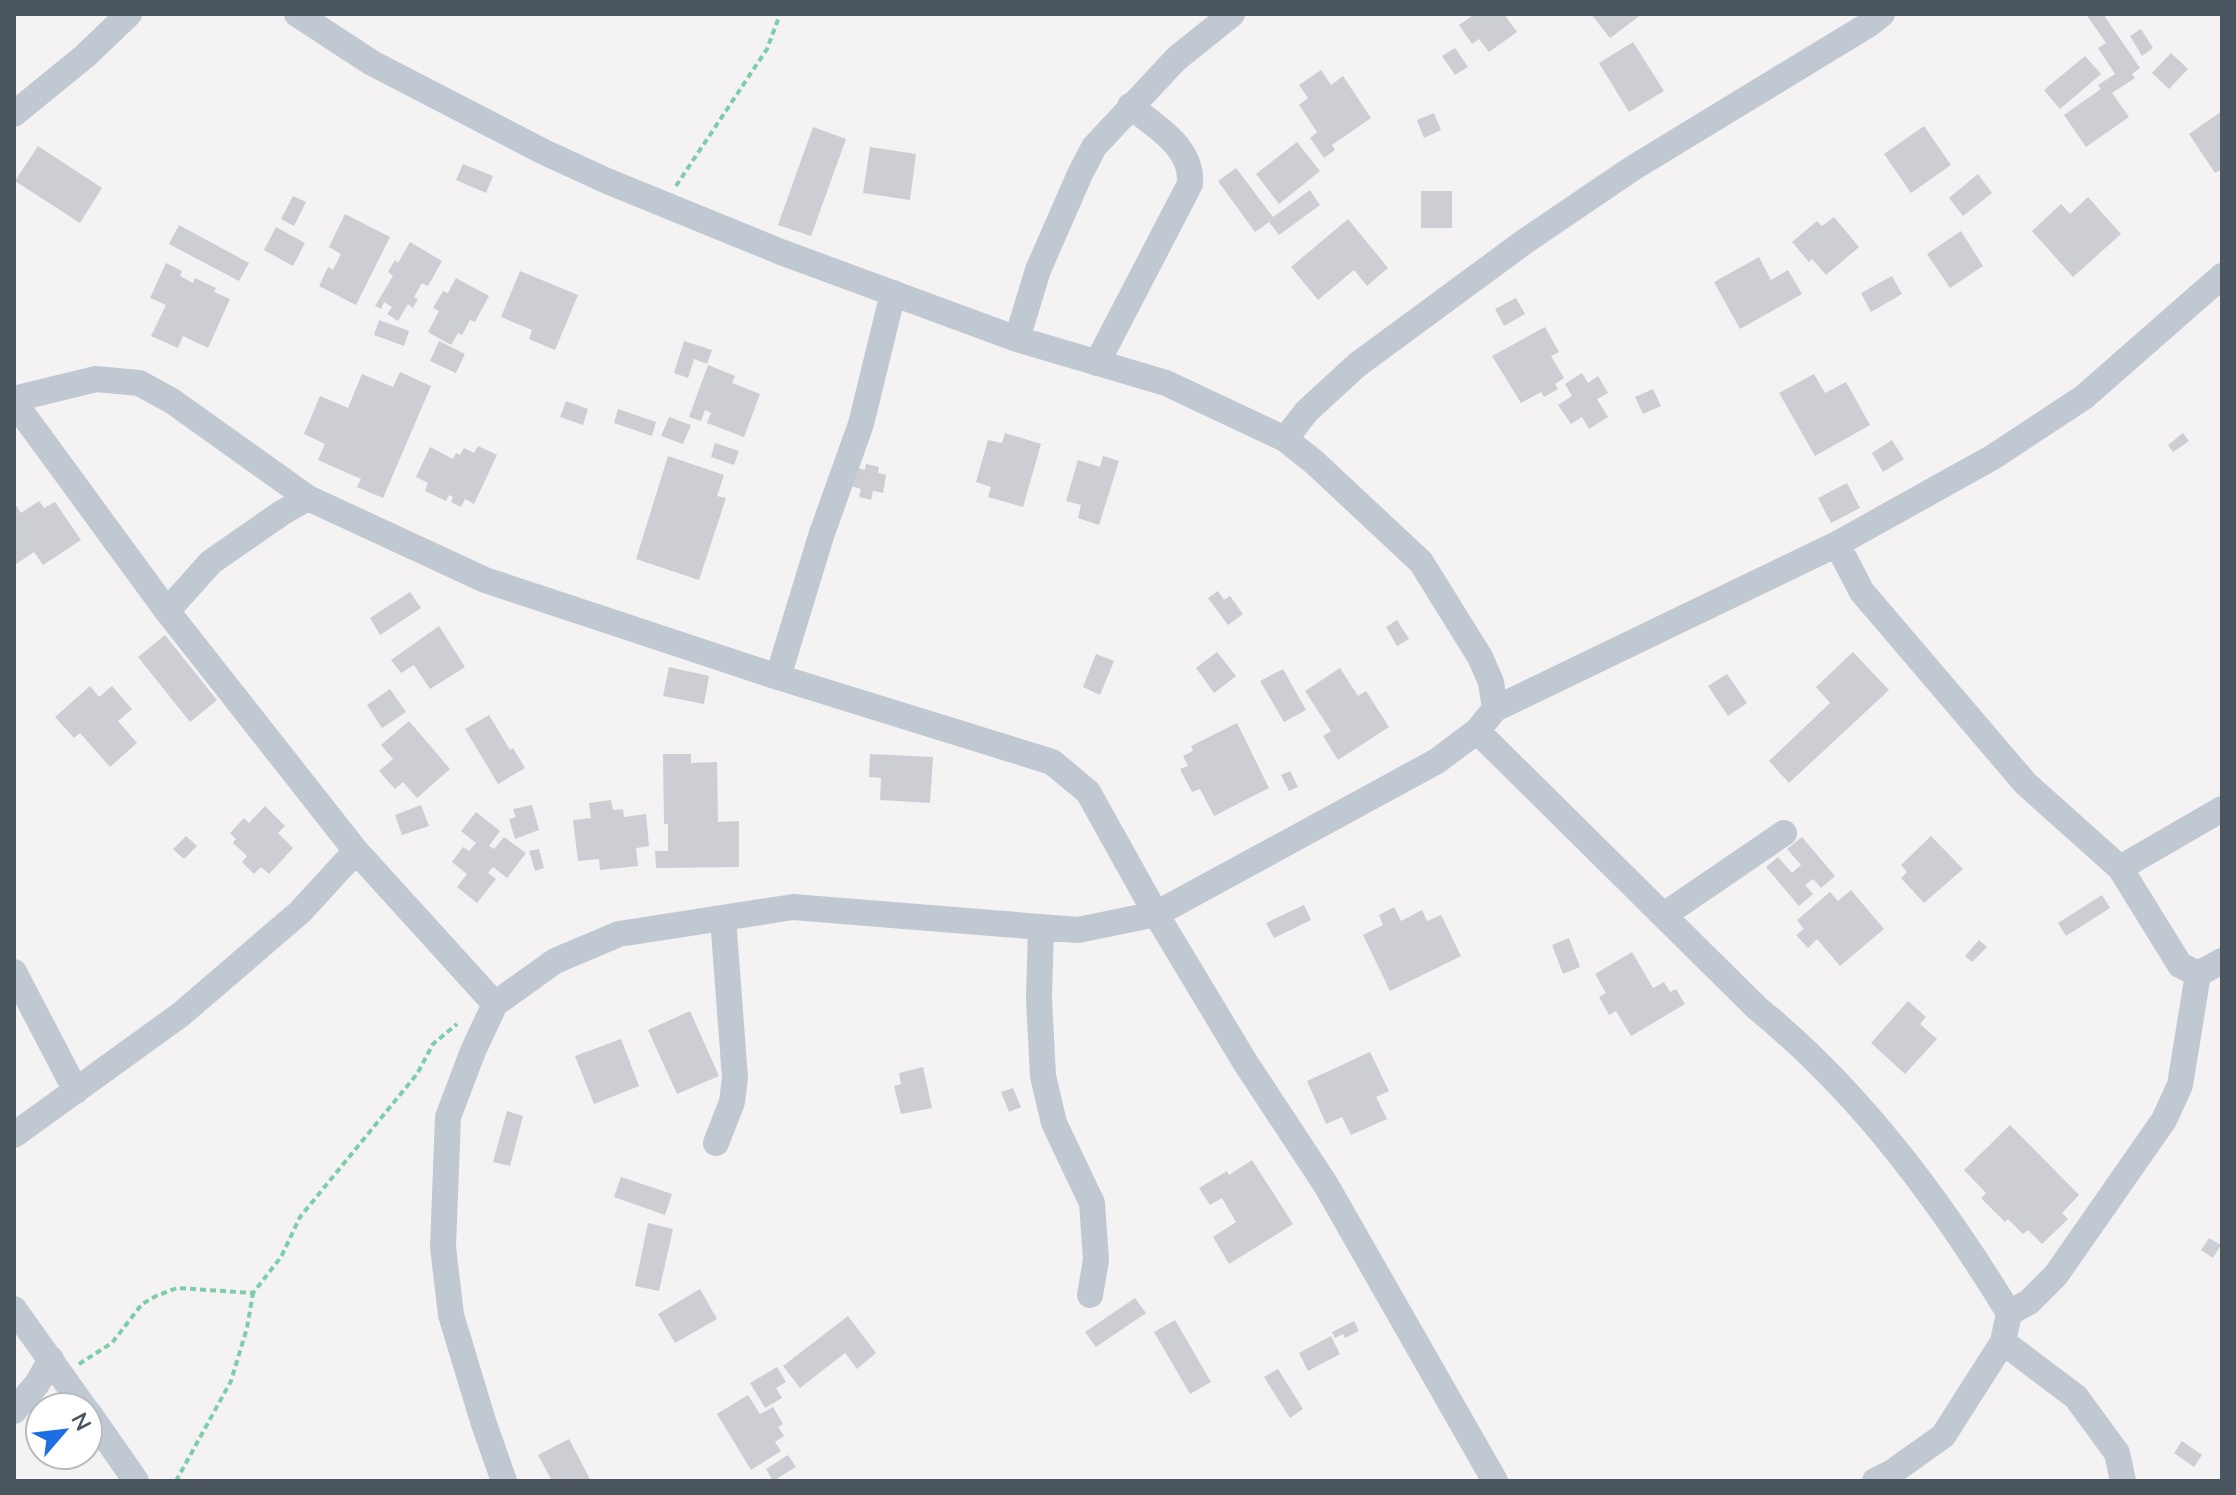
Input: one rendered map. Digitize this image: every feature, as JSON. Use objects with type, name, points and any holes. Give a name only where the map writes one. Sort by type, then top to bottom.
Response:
[{"type":"street","points":[[14,114],[85,56],[129,14]]},
{"type":"street","points":[[297,14],[372,63],[544,152],[664,205],[1017,339],[1166,383],[1285,439],[1323,470],[1421,562],[1480,657],[1491,682],[1495,709]]},
{"type":"street","points":[[1017,339],[1038,270],[1094,147],[1176,59],[1232,14]]},
{"type":"street","points":[[1285,439],[1307,411],[1357,365],[1524,242],[1633,168],[1882,14]]},
{"type":"street","points":[[1097,363],[1190,184],[1191,173],[1178,144],[1130,106]]},
{"type":"street","points":[[504,1481],[451,1315],[443,1247],[448,1117],[493,1010],[555,961],[619,934],[793,907],[1078,930],[1156,914],[1437,761],[1477,731],[1495,709],[1837,544],[1993,457],[2084,397],[2222,276]]},
{"type":"street","points":[[778,677],[821,536],[861,424],[893,293]]},
{"type":"street","points":[[493,1010],[356,851],[167,611],[14,400],[96,379],[139,383],[172,401],[308,498],[485,580],[778,677],[1052,762],[1088,792],[1156,914],[1245,1062],[1326,1185],[1495,1481]]},
{"type":"street","points":[[167,611],[211,562],[308,498]]},
{"type":"street","points":[[1837,544],[1862,592],[2026,784],[2120,868],[2180,965],[2198,974]]},
{"type":"street","points":[[1477,731],[1757,1008],[1795,1039],[1880,1129],[1965,1242],[2009,1313],[2003,1342],[1943,1436],[1875,1481]]},
{"type":"street","points":[[2120,868],[2222,809]]},
{"type":"street","points":[[1664,915],[1784,833]]},
{"type":"street","points":[[14,1135],[180,1015],[300,912],[356,851]]},
{"type":"street","points":[[716,1143],[732,1102],[735,1078],[723,918]]},
{"type":"street","points":[[1041,927],[1039,998],[1043,1076],[1054,1123],[1092,1203],[1096,1260],[1090,1295]]},
{"type":"street","points":[[2198,974],[2222,961]]},
{"type":"street","points":[[14,972],[76,1091]]},
{"type":"street","points":[[2009,1313],[2029,1302],[2056,1275],[2164,1120],[2180,1085],[2198,974]]},
{"type":"street","points":[[14,1309],[73,1391]]},
{"type":"street","points":[[2003,1342],[2076,1397],[2117,1453],[2123,1481]]},
{"type":"street","points":[[14,1411],[56,1367]]},
{"type":"street","points":[[104,1435],[136,1481]]},
{"type":"path","points":[[664,205],[767,49],[780,14]]},
{"type":"path","points":[[176,1481],[231,1381],[247,1328],[253,1293],[281,1257],[300,1217],[417,1074],[433,1044],[461,1021],[493,1010]]},
{"type":"path","points":[[56,1367],[112,1343],[142,1304],[177,1288],[253,1293]]},
{"type":"building","points":[[1475,14],[1504,14],[1517,32],[1489,52],[1479,39],[1472,44],[1459,25]]},
{"type":"building","points":[[1591,14],[1642,14],[1610,38]]},
{"type":"building","points":[[2086,14],[2103,14],[2140,68],[2132,74],[2135,78],[2112,93],[2129,117],[2086,147],[2064,115],[2101,89],[2098,85],[2115,74],[2098,48],[2106,43]]},
{"type":"building","points":[[2141,29],[2153,48],[2142,56],[2130,36]]},
{"type":"building","points":[[1633,42],[1664,91],[1629,112],[1599,63]]},
{"type":"building","points":[[1455,48],[1468,67],[1455,75],[1442,56]]},
{"type":"building","points":[[2171,53],[2188,69],[2169,89],[2152,73]]},
{"type":"building","points":[[2085,56],[2101,74],[2060,109],[2044,90]]},
{"type":"building","points":[[1321,70],[1331,85],[1343,76],[1371,118],[1332,145],[1335,150],[1324,158],[1310,138],[1317,132],[1299,105],[1308,98],[1299,85]]},
{"type":"building","points":[[2222,111],[2222,169],[2215,173],[2189,134]]},
{"type":"building","points":[[1434,113],[1441,130],[1424,138],[1417,120]]},
{"type":"building","points":[[1924,126],[1951,165],[1911,193],[1884,154]]},
{"type":"building","points":[[813,127],[846,139],[811,236],[778,225]]},
{"type":"building","points":[[1297,142],[1320,171],[1279,204],[1256,174]]},
{"type":"building","points":[[38,146],[102,188],[80,223],[15,181]]},
{"type":"building","points":[[870,147],[916,154],[910,200],[863,193]]},
{"type":"building","points":[[463,164],[493,176],[486,193],[456,180]]},
{"type":"building","points":[[1236,168],[1273,217],[1310,190],[1320,205],[1279,235],[1269,222],[1255,232],[1218,181]]},
{"type":"building","points":[[1978,174],[1992,193],[1963,216],[1949,198]]},
{"type":"building","points":[[1421,191],[1452,191],[1452,228],[1421,228]]},
{"type":"building","points":[[293,196],[306,202],[294,226],[281,219]]},
{"type":"building","points":[[2088,197],[2121,234],[2073,277],[2032,231],[2061,204],[2070,214]]},
{"type":"building","points":[[345,214],[390,237],[356,305],[319,286],[328,267],[333,270],[341,254],[329,247]]},
{"type":"building","points":[[1834,217],[1859,247],[1826,275],[1812,259],[1809,262],[1792,242],[1817,221],[1822,226]]},
{"type":"building","points":[[1348,219],[1388,268],[1367,286],[1354,270],[1318,300],[1291,267]]},
{"type":"building","points":[[179,225],[249,263],[239,281],[169,244]]},
{"type":"building","points":[[276,227],[305,243],[293,266],[264,250]]},
{"type":"building","points":[[1961,231],[1983,266],[1950,288],[1927,254]]},
{"type":"building","points":[[410,242],[442,261],[428,286],[422,283],[414,297],[418,299],[413,308],[408,304],[398,321],[387,314],[392,307],[384,302],[381,309],[375,306],[393,276],[388,272],[395,260],[398,263]]},
{"type":"building","points":[[1759,257],[1771,280],[1788,270],[1802,294],[1740,329],[1714,282]]},
{"type":"building","points":[[166,263],[182,271],[180,276],[193,283],[195,278],[230,299],[208,348],[183,336],[178,348],[151,336],[166,305],[150,298]]},
{"type":"building","points":[[520,271],[578,295],[555,350],[529,339],[532,330],[501,317]]},
{"type":"building","points":[[1892,276],[1902,294],[1871,312],[1861,293]]},
{"type":"building","points":[[456,278],[489,296],[475,322],[470,320],[462,335],[458,333],[451,345],[428,332],[439,311],[433,308],[443,291],[448,293]]},
{"type":"building","points":[[1516,298],[1525,314],[1504,326],[1495,309]]},
{"type":"building","points":[[379,320],[409,331],[404,346],[374,335]]},
{"type":"building","points":[[1545,327],[1559,352],[1551,356],[1564,378],[1555,384],[1558,389],[1544,397],[1541,392],[1521,403],[1492,356]]},
{"type":"building","points":[[439,341],[465,354],[456,373],[430,361]]},
{"type":"building","points":[[684,341],[712,350],[707,364],[694,359],[688,378],[674,373]]},
{"type":"building","points":[[708,365],[735,376],[732,383],[760,394],[744,437],[707,423],[711,413],[705,410],[701,421],[689,417]]},
{"type":"building","points":[[400,372],[431,386],[383,498],[357,487],[361,479],[318,460],[325,444],[304,434],[320,396],[348,408],[362,374],[393,387]]},
{"type":"building","points":[[1582,373],[1588,383],[1598,376],[1608,393],[1597,399],[1608,417],[1589,429],[1582,417],[1571,424],[1558,405],[1572,396],[1565,384]]},
{"type":"building","points":[[1814,374],[1825,393],[1846,382],[1870,425],[1815,456],[1779,393]]},
{"type":"building","points":[[1653,389],[1661,406],[1643,414],[1635,397]]},
{"type":"building","points":[[566,401],[588,409],[583,425],[560,417]]},
{"type":"building","points":[[618,409],[656,422],[652,436],[614,423]]},
{"type":"building","points":[[669,417],[691,425],[683,444],[661,436]]},
{"type":"building","points":[[1005,433],[1041,444],[1023,507],[988,497],[991,487],[976,482],[988,440],[1002,443]]},
{"type":"building","points":[[2183,433],[2189,441],[2173,452],[2168,445]]},
{"type":"building","points":[[1892,440],[1904,459],[1883,472],[1872,453]]},
{"type":"building","points":[[715,443],[739,451],[734,465],[711,457]]},
{"type":"building","points":[[478,446],[497,455],[474,504],[465,499],[461,507],[451,502],[453,497],[449,495],[446,501],[425,491],[428,483],[416,477],[430,447],[453,459],[464,448],[474,453]]},
{"type":"building","points":[[668,456],[724,475],[717,496],[726,498],[699,580],[636,559]]},
{"type":"building","points":[[1103,456],[1119,461],[1099,525],[1078,518],[1081,505],[1066,501],[1078,460],[1100,467]]},
{"type":"building","points":[[866,464],[879,467],[878,473],[886,475],[883,493],[873,491],[871,500],[859,497],[861,489],[851,486],[854,467],[865,470]]},
{"type":"building","points":[[1847,483],[1860,508],[1831,523],[1818,498]]},
{"type":"building","points":[[39,501],[44,508],[55,502],[81,540],[43,565],[34,552],[16,564],[14,502],[21,513]]},
{"type":"building","points":[[1218,591],[1224,600],[1230,596],[1243,614],[1228,625],[1208,598]]},
{"type":"building","points":[[410,592],[421,608],[380,635],[370,618]]},
{"type":"building","points":[[1397,620],[1409,639],[1397,646],[1386,627]]},
{"type":"building","points":[[439,626],[465,667],[430,689],[414,665],[401,673],[391,660]]},
{"type":"building","points":[[165,635],[217,700],[190,722],[138,657]]},
{"type":"building","points":[[1217,652],[1236,676],[1214,693],[1196,668]]},
{"type":"building","points":[[1853,652],[1889,690],[1789,783],[1769,761],[1830,703],[1816,687]]},
{"type":"building","points":[[1096,654],[1114,661],[1100,695],[1083,687]]},
{"type":"building","points":[[669,667],[709,676],[704,704],[663,696]]},
{"type":"building","points":[[1340,668],[1358,696],[1366,691],[1389,727],[1338,760],[1323,736],[1331,731],[1305,691]]},
{"type":"building","points":[[1283,669],[1306,710],[1284,722],[1260,681]]},
{"type":"building","points":[[1727,674],[1747,703],[1728,716],[1708,686]]},
{"type":"building","points":[[90,686],[99,697],[112,686],[132,709],[118,721],[137,743],[110,767],[80,733],[74,738],[55,717]]},
{"type":"building","points":[[390,689],[406,712],[382,728],[367,705]]},
{"type":"building","points":[[489,715],[525,768],[498,784],[465,729]]},
{"type":"building","points":[[409,721],[450,769],[417,798],[403,782],[395,789],[379,771],[393,759],[381,745]]},
{"type":"building","points":[[1237,723],[1269,788],[1214,816],[1200,789],[1192,792],[1180,769],[1188,766],[1183,756],[1193,751],[1191,746]]},
{"type":"building","points":[[663,754],[691,754],[691,763],[717,762],[718,822],[739,821],[739,867],[656,868],[655,851],[668,851],[668,824],[664,824]]},
{"type":"building","points":[[870,754],[933,757],[930,803],[880,800],[881,778],[869,777]]},
{"type":"building","points":[[1290,771],[1298,787],[1289,791],[1281,775]]},
{"type":"building","points":[[611,800],[613,810],[623,809],[624,817],[646,814],[649,846],[636,848],[638,866],[600,870],[599,859],[578,861],[573,820],[591,818],[589,803]]},
{"type":"building","points":[[421,805],[429,826],[402,835],[395,815]]},
{"type":"building","points":[[532,805],[539,830],[515,839],[509,819],[516,817],[513,809]]},
{"type":"building","points":[[265,806],[285,826],[278,833],[293,848],[269,874],[261,867],[254,874],[242,862],[247,856],[233,843],[236,839],[230,833],[244,818],[249,823]]},
{"type":"building","points":[[476,812],[500,831],[489,846],[494,849],[504,837],[526,853],[507,878],[493,867],[488,873],[496,879],[477,903],[457,887],[467,874],[452,862],[463,847],[469,851],[476,843],[461,831]]},
{"type":"building","points":[[186,836],[197,846],[184,859],[173,849]]},
{"type":"building","points":[[1931,836],[1963,869],[1924,903],[1901,878],[1907,872],[1901,865]]},
{"type":"building","points":[[1802,837],[1835,876],[1821,888],[1813,879],[1805,885],[1813,894],[1799,906],[1766,867],[1778,857],[1792,873],[1801,865],[1787,849]]},
{"type":"building","points":[[539,849],[544,868],[535,871],[529,851]]},
{"type":"building","points":[[1851,890],[1884,929],[1840,966],[1817,939],[1808,948],[1796,935],[1804,929],[1797,920],[1830,892],[1838,901]]},
{"type":"building","points":[[2102,895],[2110,908],[2066,936],[2058,923]]},
{"type":"building","points":[[1304,905],[1311,920],[1274,938],[1266,923]]},
{"type":"building","points":[[1394,907],[1401,921],[1422,910],[1427,921],[1441,915],[1461,956],[1390,991],[1363,935],[1383,925],[1379,915]]},
{"type":"building","points":[[1569,938],[1580,967],[1563,974],[1552,945]]},
{"type":"building","points":[[1979,940],[1987,947],[1972,962],[1965,956]]},
{"type":"building","points":[[1632,952],[1653,988],[1664,982],[1670,992],[1676,989],[1685,1004],[1631,1036],[1616,1011],[1609,1015],[1599,997],[1606,993],[1595,974]]},
{"type":"building","points":[[1908,1001],[1926,1017],[1920,1024],[1937,1039],[1905,1074],[1871,1043]]},
{"type":"building","points":[[690,1011],[719,1076],[677,1094],[648,1030]]},
{"type":"building","points":[[621,1039],[639,1086],[594,1104],[575,1056]]},
{"type":"building","points":[[1370,1052],[1389,1091],[1376,1097],[1387,1119],[1351,1135],[1342,1117],[1326,1124],[1307,1081]]},
{"type":"building","points":[[923,1067],[932,1108],[901,1114],[894,1086],[901,1084],[899,1073]]},
{"type":"building","points":[[1013,1088],[1021,1107],[1009,1112],[1001,1092]]},
{"type":"building","points":[[507,1111],[523,1116],[510,1166],[493,1162]]},
{"type":"building","points":[[2010,1125],[2079,1195],[2062,1213],[2068,1219],[2042,1244],[2028,1230],[2023,1234],[2008,1219],[2005,1222],[1981,1198],[1986,1193],[1964,1170]]},
{"type":"building","points":[[1252,1160],[1293,1224],[1229,1264],[1213,1237],[1236,1222],[1222,1198],[1210,1205],[1199,1188],[1227,1171],[1229,1175]]},
{"type":"building","points":[[621,1177],[672,1194],[665,1215],[614,1197]]},
{"type":"building","points":[[648,1223],[673,1229],[659,1291],[635,1286]]},
{"type":"building","points":[[2209,1238],[2221,1245],[2213,1258],[2201,1250]]},
{"type":"building","points":[[700,1289],[717,1319],[675,1343],[658,1314]]},
{"type":"building","points":[[1135,1298],[1146,1313],[1096,1347],[1085,1332]]},
{"type":"building","points":[[848,1316],[876,1353],[857,1369],[845,1353],[800,1388],[783,1366]]},
{"type":"building","points":[[1175,1320],[1211,1382],[1190,1394],[1154,1332]]},
{"type":"building","points":[[1354,1321],[1359,1331],[1345,1338],[1343,1334],[1335,1338],[1332,1332]]},
{"type":"building","points":[[1331,1336],[1340,1354],[1308,1371],[1299,1353]]},
{"type":"building","points":[[777,1367],[786,1382],[776,1388],[782,1398],[765,1408],[750,1383]]},
{"type":"building","points":[[1278,1369],[1303,1409],[1290,1418],[1264,1377]]},
{"type":"building","points":[[748,1395],[760,1414],[773,1407],[783,1424],[778,1427],[784,1436],[775,1442],[781,1451],[751,1470],[717,1414]]},
{"type":"building","points":[[569,1439],[591,1481],[552,1481],[538,1455]]},
{"type":"building","points":[[2182,1441],[2202,1455],[2194,1467],[2174,1453]]},
{"type":"building","points":[[788,1455],[796,1467],[773,1481],[766,1469]]}]
